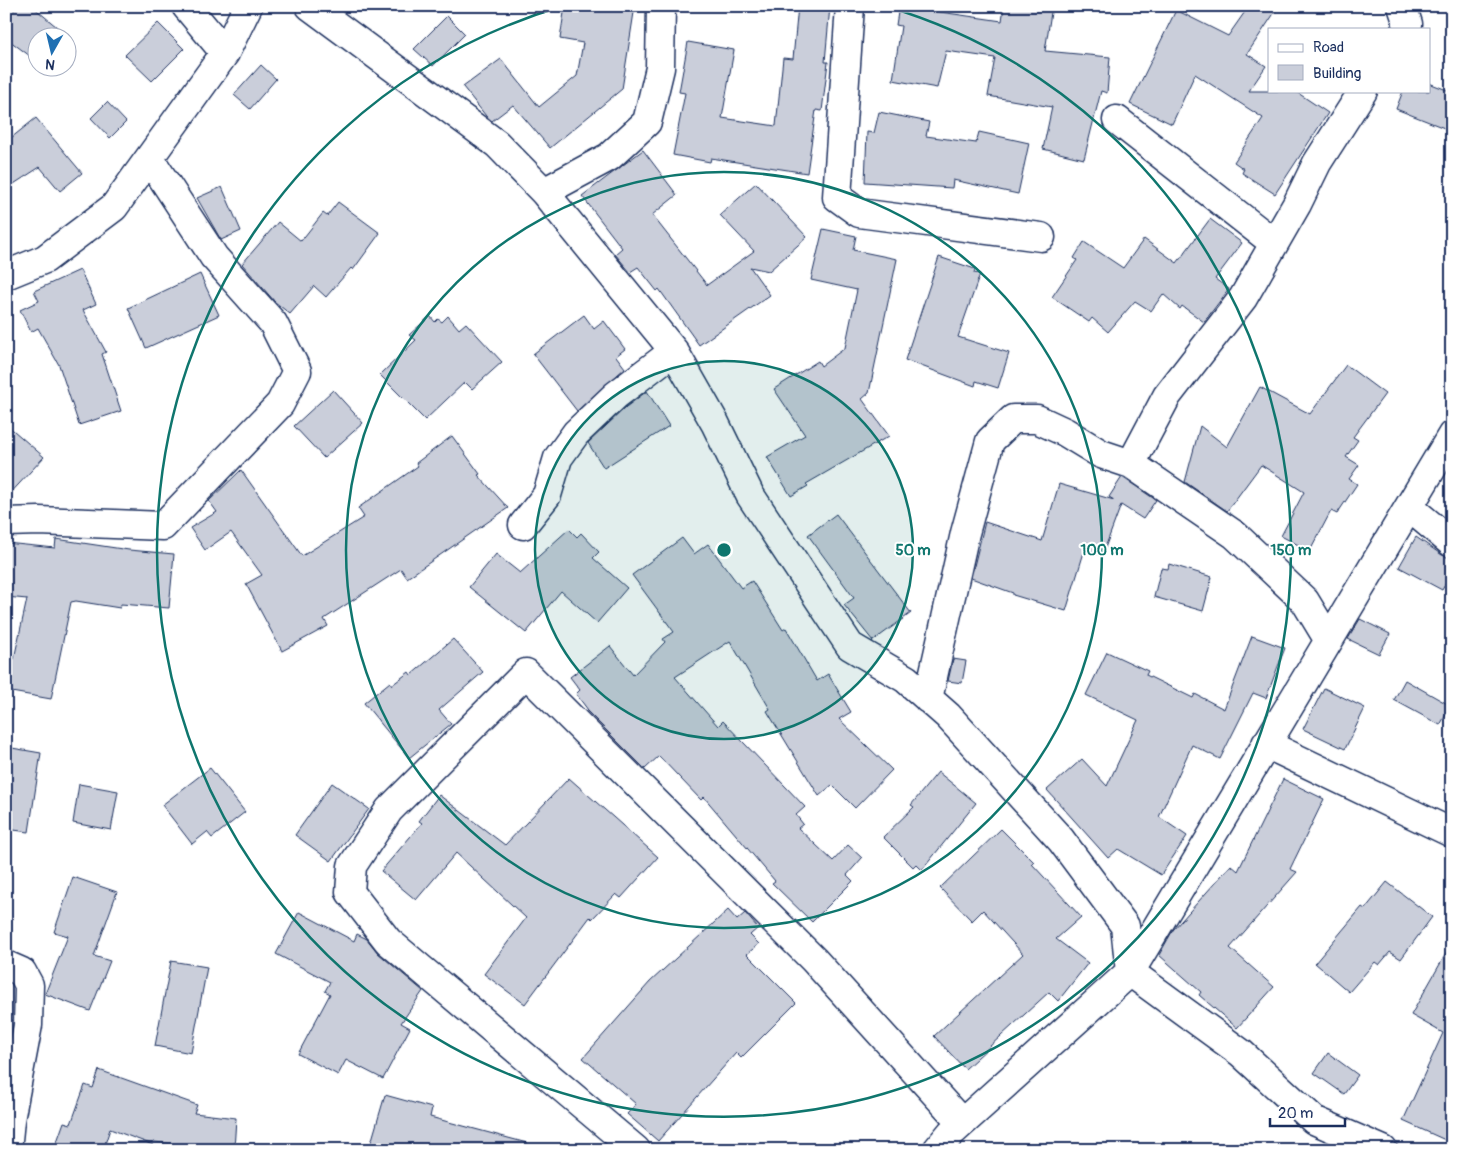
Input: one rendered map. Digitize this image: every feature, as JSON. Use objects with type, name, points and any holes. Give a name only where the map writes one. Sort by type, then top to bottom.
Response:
[{"type":"street","points":[[186,6],[226,53]]},
{"type":"street","points":[[6,274],[45,258],[114,207],[226,53],[248,6]]},
{"type":"street","points":[[310,6],[497,144],[544,192],[674,351],[714,423],[750,495],[850,646],[906,679],[948,716],[1061,840],[1125,926],[1130,972],[1241,1053],[1314,1120],[1383,1150]]},
{"type":"street","points":[[544,192],[609,157],[647,122],[660,68],[661,6]]},
{"type":"street","points":[[850,6],[837,197],[860,213],[1042,237]]},
{"type":"street","points":[[1402,6],[1408,24],[1406,28]]},
{"type":"street","points":[[1131,464],[1167,396],[1243,298],[1317,163],[1363,92]]},
{"type":"street","points":[[1116,120],[1274,244]]},
{"type":"street","points":[[6,522],[39,520],[163,526],[280,404],[297,371],[273,324],[214,257],[150,158]]},
{"type":"street","points":[[523,525],[547,495],[558,458],[576,433],[616,395],[674,351]]},
{"type":"street","points":[[928,699],[965,533],[990,441],[1013,419],[1037,419],[1065,432],[1101,454],[1131,464],[1235,535],[1305,601],[1328,639]]},
{"type":"street","points":[[937,1150],[962,1123],[1130,972],[1452,435]]},
{"type":"street","points":[[1409,507],[1452,543]]},
{"type":"street","points":[[636,1150],[388,941],[350,892],[352,866],[389,810],[526,673],[814,960],[962,1123]]},
{"type":"street","points":[[1266,744],[1452,833]]},
{"type":"street","points":[[6,965],[22,972],[29,985],[28,1024],[6,1150]]},
{"type":"building","points":[[17,6],[32,6],[58,28],[28,28],[28,54],[6,38],[6,20]]},
{"type":"building","points":[[565,6],[635,6],[622,89],[550,148],[513,105],[492,121],[463,87],[501,59],[539,107],[577,76],[583,43],[560,39]]},
{"type":"building","points":[[798,6],[830,6],[825,62],[828,62],[822,111],[816,110],[807,173],[711,158],[710,162],[673,155],[685,93],[679,92],[688,42],[734,50],[722,118],[776,126],[783,58],[793,59]]},
{"type":"building","points":[[899,6],[1002,21],[1004,6],[1052,6],[1045,51],[1110,57],[1107,93],[1101,91],[1084,159],[1043,149],[1052,107],[988,96],[995,58],[946,51],[937,88],[893,80],[901,26],[896,25]]},
{"type":"building","points":[[1249,6],[1279,6],[1247,54],[1266,66],[1249,91],[1296,92],[1328,113],[1275,194],[1242,173],[1244,169],[1234,162],[1263,118],[1195,74],[1172,124],[1130,104],[1176,10],[1228,36]]},
{"type":"building","points":[[447,16],[465,34],[433,66],[414,49]]},
{"type":"building","points":[[158,23],[184,49],[152,81],[125,55]]},
{"type":"building","points":[[261,65],[276,79],[250,109],[234,95]]},
{"type":"building","points":[[1430,83],[1452,92],[1452,131],[1396,109],[1403,92],[1430,92]]},
{"type":"building","points":[[107,102],[126,122],[110,138],[91,118]]},
{"type":"building","points":[[879,112],[929,122],[926,136],[976,143],[979,132],[1029,143],[1018,194],[953,180],[952,188],[865,182],[867,132],[874,133]]},
{"type":"building","points":[[36,118],[82,173],[60,191],[40,167],[6,189],[6,142]]},
{"type":"building","points":[[643,150],[677,195],[652,215],[707,285],[754,251],[720,215],[756,183],[807,237],[769,271],[750,267],[770,295],[699,345],[659,289],[657,291],[638,267],[630,272],[615,254],[622,248],[582,196]]},
{"type":"building","points":[[222,187],[241,231],[221,240],[197,198]]},
{"type":"building","points":[[338,202],[380,233],[353,270],[351,268],[326,297],[314,286],[290,314],[275,302],[242,264],[278,222],[301,241],[323,213],[327,216]]},
{"type":"building","points":[[1210,219],[1242,243],[1215,279],[1229,289],[1204,322],[1182,306],[1180,309],[1163,294],[1151,311],[1135,301],[1108,332],[1092,318],[1089,322],[1052,297],[1077,260],[1074,258],[1084,242],[1123,268],[1144,239],[1177,263]]},
{"type":"building","points":[[823,229],[856,236],[853,250],[897,259],[869,393],[862,399],[889,436],[806,484],[808,486],[791,496],[767,457],[805,435],[774,389],[818,361],[821,366],[845,348],[857,290],[811,280]]},
{"type":"building","points":[[939,257],[975,269],[974,273],[980,274],[958,337],[1009,353],[998,388],[976,381],[975,386],[905,360]]},
{"type":"building","points":[[80,270],[96,304],[83,310],[106,352],[102,354],[121,411],[79,425],[59,365],[38,328],[31,332],[20,310],[39,301],[34,291]]},
{"type":"building","points":[[200,274],[219,315],[146,348],[128,308]]},
{"type":"building","points":[[584,315],[594,329],[604,321],[625,349],[616,356],[625,368],[577,411],[533,354]]},
{"type":"building","points":[[430,316],[435,322],[438,319],[442,322],[448,316],[459,329],[466,323],[502,362],[472,389],[465,382],[425,420],[380,375],[416,340],[409,335]]},
{"type":"building","points":[[1346,365],[1385,394],[1353,437],[1358,440],[1346,457],[1359,465],[1349,479],[1357,484],[1337,514],[1331,511],[1310,551],[1281,536],[1304,492],[1261,465],[1227,511],[1185,482],[1200,426],[1227,447],[1260,387],[1310,414]]},
{"type":"building","points":[[333,390],[363,423],[324,458],[294,426]]},
{"type":"building","points":[[647,391],[669,426],[604,468],[588,443],[626,407]]},
{"type":"building","points":[[6,424],[44,457],[6,498]]},
{"type":"building","points":[[452,436],[480,474],[478,475],[508,508],[407,578],[401,569],[324,619],[328,626],[282,651],[246,584],[262,575],[231,532],[205,550],[190,528],[217,512],[209,501],[241,470],[302,556],[364,517],[358,508],[418,466],[416,463]]},
{"type":"building","points":[[1122,477],[1156,500],[1143,519],[1121,505],[1102,556],[1085,549],[1066,611],[1013,595],[1013,593],[971,578],[985,522],[1042,541],[1059,484],[1114,500],[1109,497]]},
{"type":"building","points":[[836,514],[911,613],[873,641],[844,605],[854,598],[808,535]]},
{"type":"building","points":[[569,529],[577,537],[581,533],[599,552],[593,558],[627,588],[597,623],[561,591],[526,633],[469,587],[496,554],[520,573]]},
{"type":"building","points":[[1416,537],[1442,555],[1452,558],[1452,572],[1442,590],[1399,567]]},
{"type":"building","points":[[682,538],[694,554],[708,544],[741,588],[752,581],[783,630],[786,628],[817,681],[828,674],[851,712],[839,719],[892,770],[855,808],[832,785],[819,796],[767,711],[770,709],[730,641],[675,677],[718,726],[723,721],[805,807],[796,815],[803,824],[798,828],[833,861],[848,845],[862,858],[847,875],[853,881],[812,922],[772,883],[775,881],[704,797],[701,800],[659,756],[645,769],[587,711],[576,694],[580,690],[570,677],[610,646],[633,675],[665,642],[663,639],[674,632],[632,575]]},
{"type":"building","points":[[56,539],[129,550],[174,554],[169,608],[121,604],[120,608],[76,601],[71,602],[51,699],[6,691],[6,658],[14,659],[27,599],[6,597],[6,543],[55,548]]},
{"type":"building","points":[[1169,564],[1212,577],[1203,611],[1154,597],[1161,568],[1168,569]]},
{"type":"building","points":[[1360,619],[1390,634],[1379,654],[1348,639]]},
{"type":"building","points":[[1252,636],[1285,648],[1266,698],[1253,693],[1220,759],[1192,745],[1159,817],[1187,836],[1161,875],[1118,849],[1108,858],[1047,790],[1082,759],[1107,786],[1138,720],[1086,695],[1107,652],[1148,671],[1146,675],[1193,698],[1195,694],[1224,709]]},
{"type":"building","points":[[453,639],[483,672],[439,710],[451,724],[409,758],[364,703],[390,682],[392,685],[409,672],[411,675]]},
{"type":"building","points":[[953,659],[966,661],[962,683],[948,681]]},
{"type":"building","points":[[1405,680],[1451,706],[1440,725],[1394,700]]},
{"type":"building","points":[[1324,688],[1365,708],[1345,749],[1303,729]]},
{"type":"building","points":[[6,747],[41,753],[29,832],[6,829]]},
{"type":"building","points":[[210,768],[245,812],[212,838],[207,832],[192,844],[162,805]]},
{"type":"building","points":[[938,772],[976,803],[922,870],[916,864],[913,867],[883,837],[914,807],[911,805]]},
{"type":"building","points":[[569,778],[658,857],[621,898],[616,894],[592,919],[590,917],[525,1004],[484,974],[526,918],[456,853],[416,900],[381,871],[422,823],[419,821],[439,795],[505,845]]},
{"type":"building","points":[[1283,779],[1324,799],[1290,869],[1297,872],[1230,948],[1274,987],[1237,1028],[1199,995],[1201,992],[1159,955],[1173,930],[1231,865],[1238,871]]},
{"type":"building","points":[[332,783],[369,809],[331,861],[295,835]]},
{"type":"building","points":[[79,784],[118,791],[111,830],[73,823]]},
{"type":"building","points":[[1001,829],[1034,862],[1032,864],[1081,917],[1056,939],[1088,963],[1058,1001],[1049,992],[965,1069],[934,1036],[1023,954],[983,910],[972,921],[940,888]]},
{"type":"building","points":[[73,877],[117,892],[94,956],[110,961],[90,1011],[45,994],[68,936],[54,932]]},
{"type":"building","points":[[1387,882],[1432,917],[1401,959],[1390,952],[1379,965],[1375,962],[1349,992],[1315,963],[1362,907],[1365,909]]},
{"type":"building","points":[[728,910],[737,920],[745,913],[758,928],[750,935],[759,944],[747,954],[796,1003],[741,1058],[736,1053],[658,1141],[627,1114],[636,1104],[583,1058],[650,982]]},
{"type":"building","points":[[299,912],[354,941],[357,934],[367,939],[378,953],[423,991],[401,1023],[410,1028],[383,1079],[346,1060],[338,1075],[298,1054],[330,994],[325,991],[330,982],[276,954]]},
{"type":"building","points":[[1452,943],[1452,1143],[1403,1121],[1443,1033],[1411,1015]]},
{"type":"building","points":[[171,961],[207,967],[191,1053],[155,1046]]},
{"type":"building","points":[[1328,1053],[1358,1075],[1344,1094],[1314,1073]]},
{"type":"building","points":[[99,1070],[197,1105],[194,1113],[236,1118],[234,1150],[154,1142],[153,1145],[110,1129],[103,1150],[54,1150],[64,1122],[71,1124],[85,1085],[93,1088]]},
{"type":"building","points":[[385,1095],[432,1108],[430,1117],[527,1143],[526,1150],[394,1150],[371,1143]]}]
